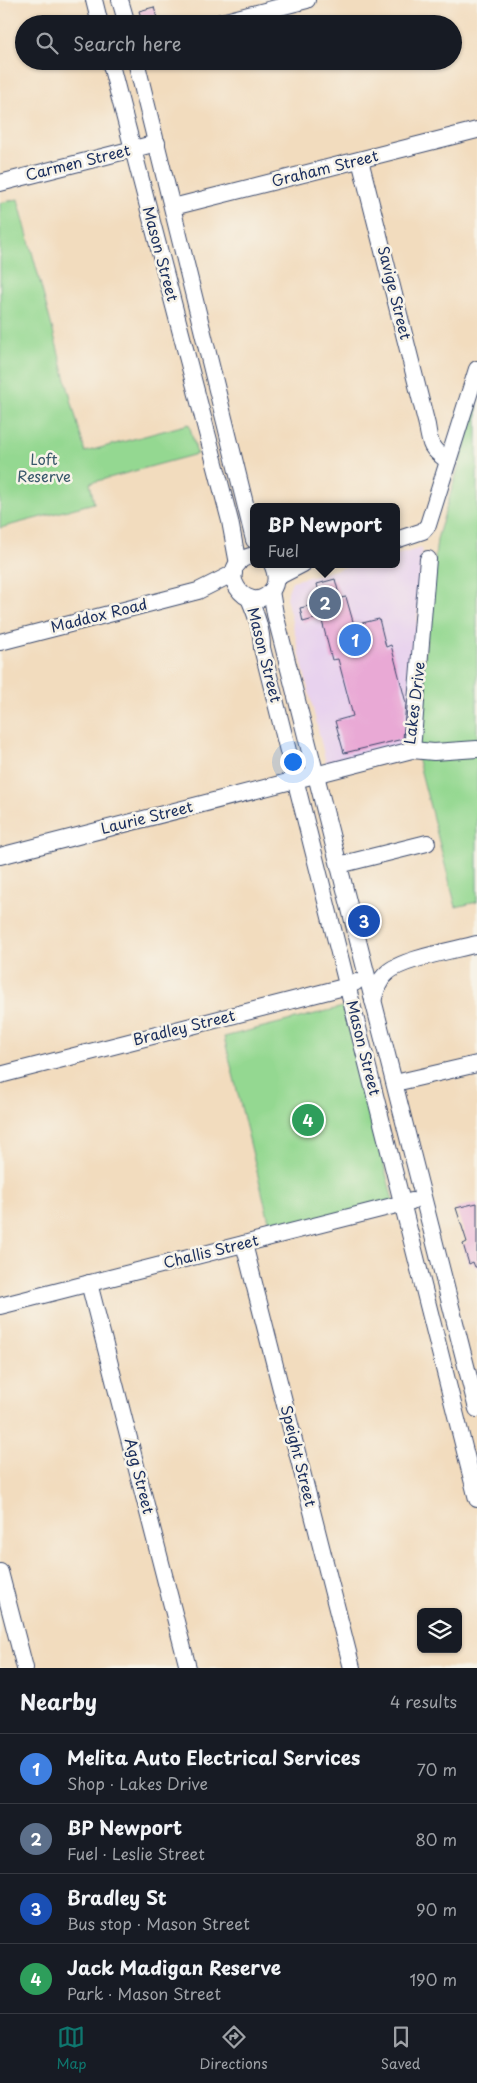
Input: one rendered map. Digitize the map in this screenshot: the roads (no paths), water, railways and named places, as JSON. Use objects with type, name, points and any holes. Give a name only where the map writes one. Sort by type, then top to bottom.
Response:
[{"type":"street","points":[[94,0],[98,15]]},
{"type":"street","points":[[120,0],[124,15]]},
{"type":"street","points":[[249,15],[307,0]]},
{"type":"street","name":"Mason Street","points":[[112,70],[230,522],[236,568],[233,579],[244,594],[260,628],[262,648],[295,781],[477,1499]]},
{"type":"street","name":"Mason Street","points":[[138,70],[250,524]]},
{"type":"street","name":"Graham Street","points":[[173,207],[477,130]]},
{"type":"street","name":"Carmen Street","points":[[0,183],[157,143]]},
{"type":"street","name":"Savige Street","points":[[360,160],[427,425],[430,444],[435,452],[448,461]]},
{"type":"street","points":[[400,539],[423,531],[428,526],[477,369]]},
{"type":"street","points":[[427,425],[442,439],[454,444]]},
{"type":"street","name":"Maddox Road","points":[[0,642],[198,591],[236,568],[250,557]]},
{"type":"street","name":"Lakes Drive","points":[[295,781],[412,750],[428,559]]},
{"type":"street","name":"Maddox Road","points":[[198,591],[244,594],[261,598],[273,578],[294,568]]},
{"type":"street","name":"Mason Street","points":[[273,578],[275,614],[477,1405]]},
{"type":"street","points":[[412,750],[434,752],[477,749]]},
{"type":"street","name":"Laurie Street","points":[[0,856],[295,781]]},
{"type":"street","points":[[339,865],[427,843]]},
{"type":"street","points":[[373,1000],[378,983],[388,972],[399,965],[477,944]]},
{"type":"street","name":"Bradley Street","points":[[0,1075],[348,986],[367,976]]},
{"type":"street","points":[[395,1083],[477,1064]]},
{"type":"street","name":"Challis Street","points":[[0,1306],[423,1199]]},
{"type":"street","name":"Speight Street","points":[[244,1244],[352,1668]]},
{"type":"street","name":"Agg Street","points":[[89,1283],[188,1668]]},
{"type":"street","points":[[0,1572],[25,1668]]},
{"type":"place","name":"BP Newport","points":[[325,603]]},
{"type":"place","name":"Melita Auto Electrical Services","points":[[355,640]]},
{"type":"place","name":"Bradley St","points":[[364,921]]},
{"type":"place","name":"Jack Madigan Reserve","points":[[308,1120]]},
{"type":"park label","name":"Loft Reserve","points":[[44,468]]}]
